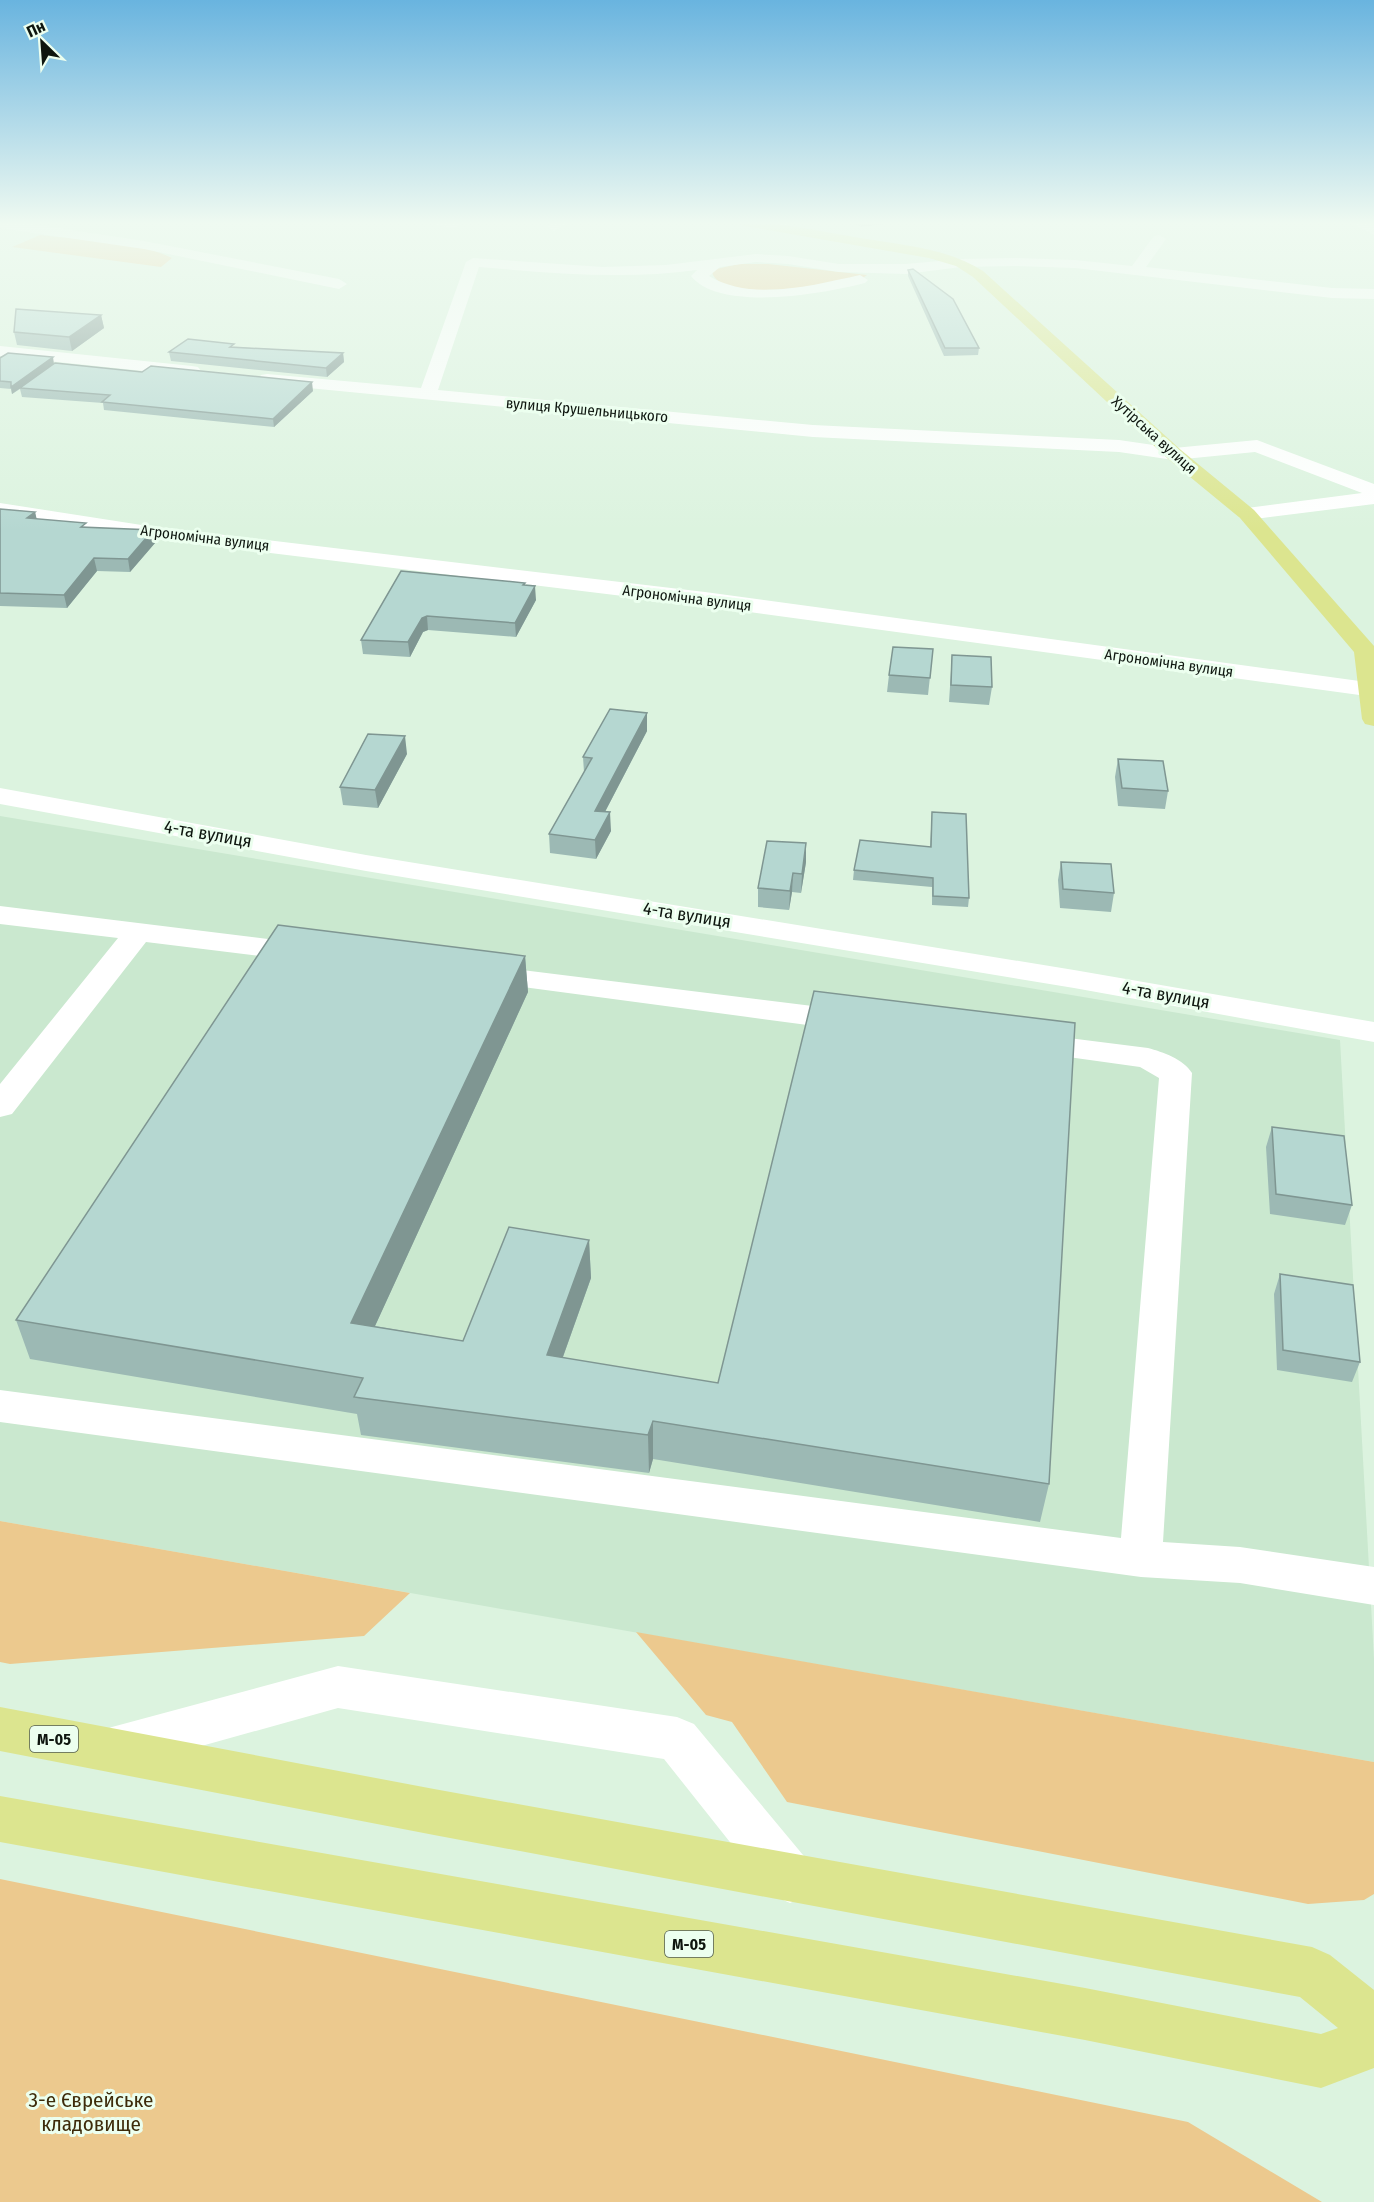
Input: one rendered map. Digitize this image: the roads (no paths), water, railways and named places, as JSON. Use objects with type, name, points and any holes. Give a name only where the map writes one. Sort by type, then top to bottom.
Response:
[{"type":"main road","name":"Хутірська вулиця","points":[[1033,325],[1174,454],[1247,514],[1366,651],[1373,690],[1374,720]]},
{"type":"main road","name":"М-05","points":[[0,1729],[790,1878],[1312,1973],[1374,2024]]},
{"type":"main road","name":"М-05","points":[[0,1819],[1085,2014],[1322,2061],[1374,2041]]},
{"type":"street","points":[[428,395],[452,325]]},
{"type":"street","points":[[0,351],[204,372]]},
{"type":"street","name":"вулиця Крушельницького","points":[[251,377],[813,431],[1119,446],[1174,454],[1257,446],[1374,491]]},
{"type":"street","points":[[1247,514],[1374,498]]},
{"type":"street","name":"Агрономічна вулиця","points":[[0,509],[148,532],[705,599],[1373,690]]},
{"type":"street","name":"4-та вулиця","points":[[0,796],[366,863],[1074,979],[1374,1032]]},
{"type":"street","points":[[0,915],[340,957]]},
{"type":"street","points":[[0,1106],[138,932]]},
{"type":"street","points":[[447,970],[886,1025]]},
{"type":"street","points":[[1005,1040],[1148,1058],[1176,1073],[1141,1559]]},
{"type":"street","points":[[0,1406],[1141,1559],[1240,1564],[1374,1586]]},
{"type":"street","points":[[108,1750],[338,1687],[677,1739],[790,1878]]},
{"type":"park label","name":"3-е Єврейське кладовище","points":[[91,2112]]}]
